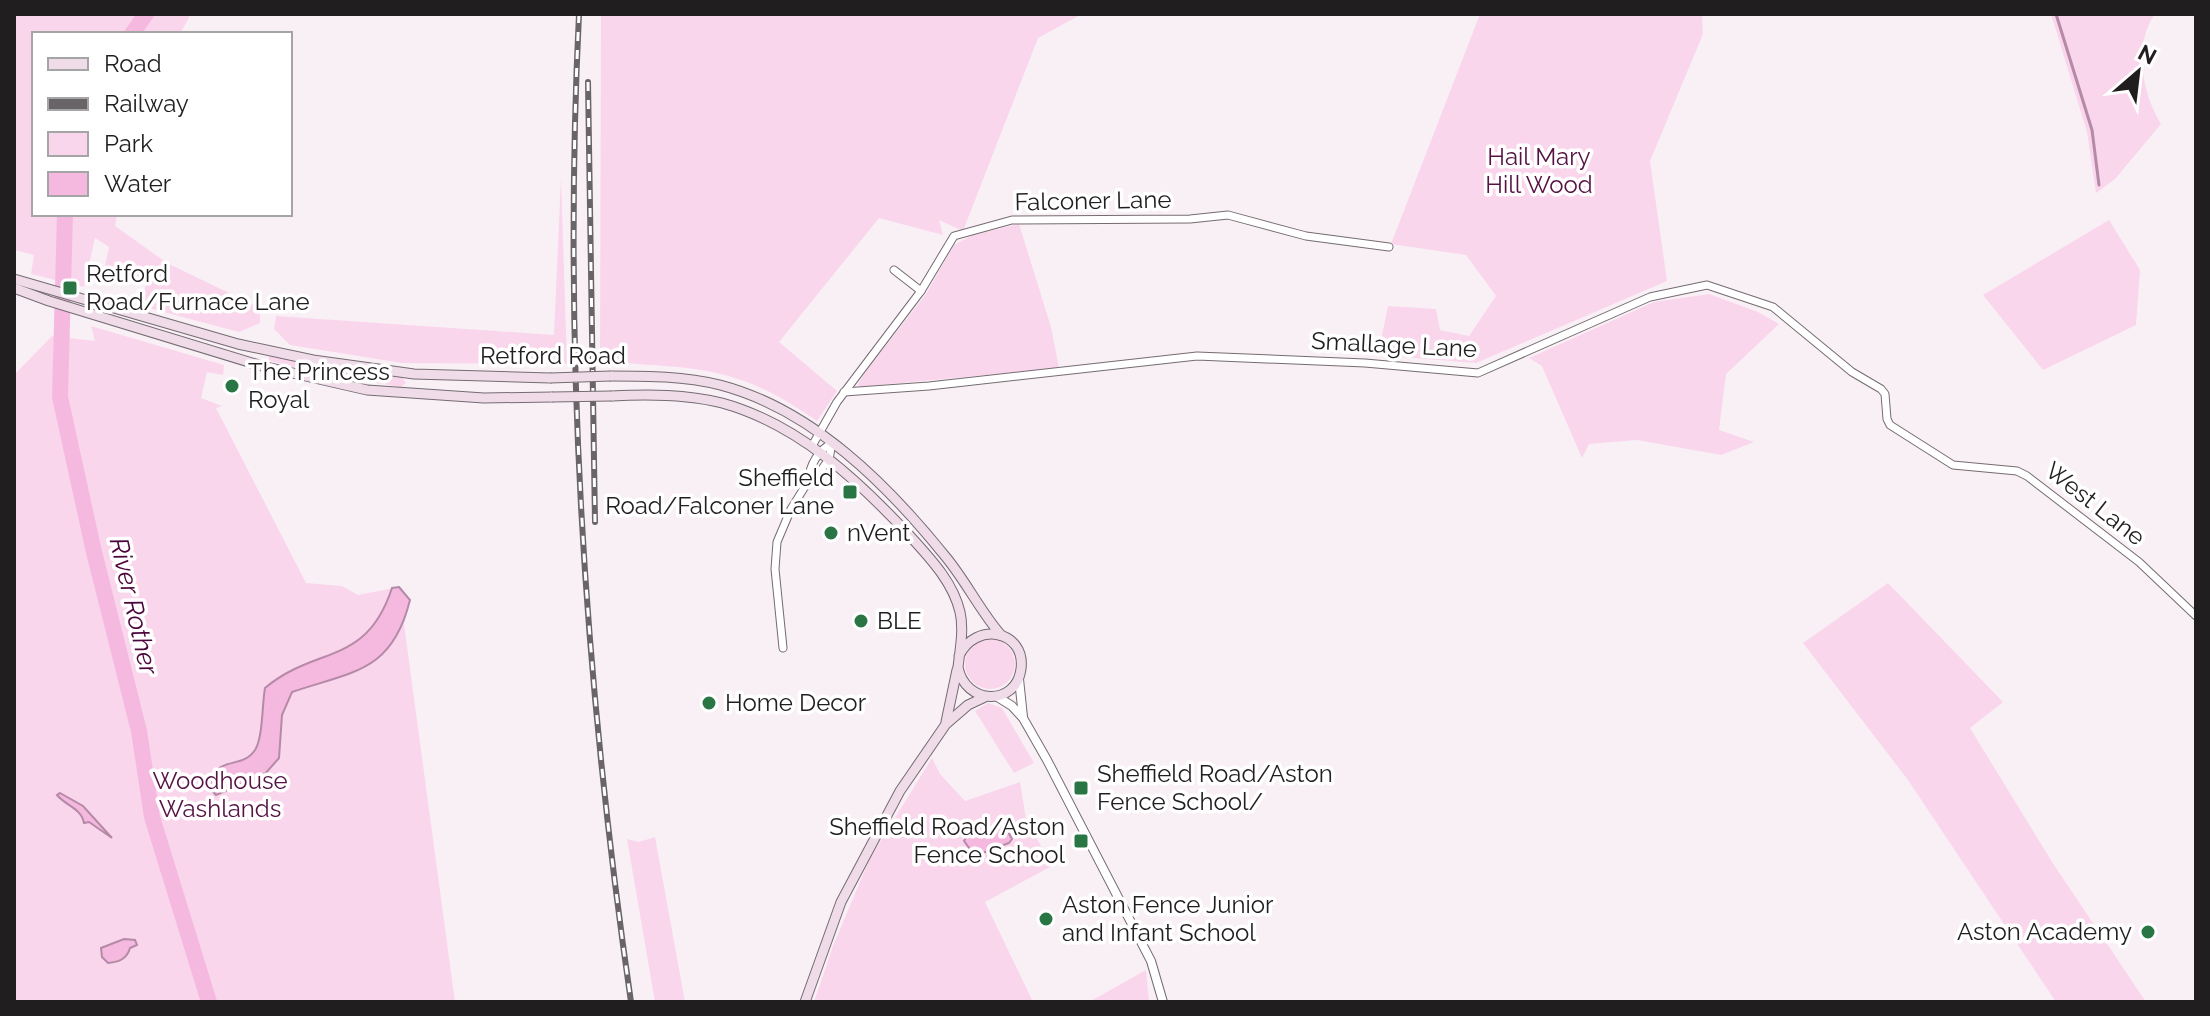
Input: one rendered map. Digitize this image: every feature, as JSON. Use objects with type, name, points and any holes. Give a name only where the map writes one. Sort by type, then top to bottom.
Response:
[{"type":"main road","name":"Retford Road","points":[[14,279],[238,344],[313,360],[414,374],[550,378],[662,376],[728,387],[765,401],[819,434],[880,485],[923,529],[962,577],[1001,635]]},
{"type":"main road","name":"Retford Road","points":[[14,288],[262,366],[367,390],[484,398],[670,395],[722,403],[774,424],[816,449],[887,512],[945,578],[961,615],[959,656]]},
{"type":"main road","points":[[14,296],[27,293]]},
{"type":"main road","points":[[805,1002],[841,902],[900,791],[946,724],[968,705],[1005,693],[1019,679],[1022,662],[1019,653],[1001,635],[976,636],[963,648],[946,724]]},
{"type":"main road","points":[[958,667],[959,675],[969,689],[990,696]]},
{"type":"street","name":"Falconer Lane","points":[[809,480],[819,434],[844,392],[921,291],[952,237],[1012,220],[1190,219],[1228,215],[1306,236],[1389,247]]},
{"type":"street","points":[[894,270],[921,291]]},
{"type":"street","name":"Smallage Lane","points":[[844,392],[929,386],[1197,356],[1356,363],[1478,373],[1650,297],[1707,285],[1773,307],[1852,372],[1881,389],[1887,402]]},
{"type":"street","name":"West Lane","points":[[1887,402],[1890,425],[1953,465],[2017,471],[2027,476],[2139,562],[2196,616]]},
{"type":"street","points":[[816,449],[832,443]]},
{"type":"street","points":[[783,648],[775,569],[777,542],[791,509],[809,480],[817,476],[829,459],[832,443]]},
{"type":"street","points":[[1019,679],[1023,718]]},
{"type":"street","points":[[990,696],[1012,706],[1023,718],[1151,961],[1163,1002]]},
{"type":"green space","points":[[14,14],[191,14],[181,32],[32,32],[32,216],[117,216],[115,226],[167,263],[260,308],[260,323],[239,332],[141,306],[146,283],[104,270],[109,247],[95,238],[84,287],[31,274],[34,255],[14,250]]},
{"type":"green space","points":[[601,14],[1082,14],[1038,38],[963,231],[939,220],[943,235],[879,218],[779,342],[837,391],[817,421],[771,393],[724,375],[689,368],[600,361]]},
{"type":"green space","name":"Hail Mary Hill Wood","points":[[1480,14],[1702,14],[1703,34],[1650,161],[1667,281],[1476,363],[1378,355],[1388,306],[1436,309],[1440,330],[1469,336],[1496,296],[1466,255],[1391,244]]},
{"type":"green space","points":[[2051,14],[2155,14],[2148,26],[2142,54],[2149,98],[2161,124],[2115,179],[2096,193],[2087,132]]},
{"type":"green space","points":[[561,177],[567,364],[402,363],[290,345],[274,329],[276,316],[554,335]]},
{"type":"green space","points":[[2109,220],[2140,270],[2136,325],[2043,370],[1983,295]]},
{"type":"green space","points":[[1019,224],[1051,327],[1059,368],[859,387],[866,371],[926,294],[954,245],[973,235]]},
{"type":"green space","points":[[1709,294],[1758,312],[1779,324],[1726,374],[1719,430],[1754,442],[1721,455],[1637,440],[1589,444],[1582,458],[1542,366],[1529,358],[1654,302]]},
{"type":"green space","name":"Woodhouse Washlands","points":[[91,326],[224,365],[223,375],[207,372],[201,398],[222,406],[216,408],[306,583],[342,586],[358,595],[399,587],[410,600],[404,624],[455,1002],[14,1002],[14,375],[52,336],[95,341]]},
{"type":"green space","points":[[272,355],[402,377],[406,383],[401,387],[317,373],[270,361],[268,358]]},
{"type":"green space","points":[[1888,583],[2003,702],[1970,728],[2052,862],[2146,1002],[2056,1002],[1908,780],[1803,643]]},
{"type":"green space","points":[[990,639],[1007,647],[1015,664],[1007,681],[990,689],[973,681],[965,664],[973,647]]},
{"type":"green space","points":[[988,703],[1002,708],[1034,763],[1014,773],[975,711]]},
{"type":"green space","points":[[932,758],[940,774],[965,801],[1020,782],[1026,819],[1052,866],[985,902],[1033,1002],[814,1002],[833,946],[870,858]]},
{"type":"green space","points":[[655,837],[685,1002],[655,1002],[627,839],[639,842]]},
{"type":"green space","points":[[1146,970],[1149,1002],[1089,1002]]},
{"type":"water","points":[[399,587],[410,600],[393,642],[368,665],[352,673],[292,692],[282,715],[279,758],[265,774],[216,795],[209,788],[217,770],[243,760],[258,745],[265,688],[303,665],[354,643],[381,613],[392,588]]},
{"type":"water","points":[[60,793],[83,806],[112,838],[89,822],[84,823],[77,810],[57,795]]},
{"type":"water","points":[[1000,825],[1006,828],[1012,839],[1009,843],[975,856],[964,841],[967,836]]},
{"type":"water","points":[[124,939],[135,940],[137,945],[130,948],[122,959],[108,963],[102,957],[101,948]]},
{"type":"waterway","name":"River Rother","points":[[133,32],[146,14]]},
{"type":"waterway","points":[[2056,14],[2092,130],[2099,185]]},
{"type":"waterway","name":"River Rother","points":[[65,216],[60,397],[94,552],[139,731],[152,817],[209,1002]]},
{"type":"railway","points":[[579,14],[574,261],[581,509],[601,757],[631,1002]]},
{"type":"railway","points":[[588,82],[595,522]]},
{"type":"place","name":"Retford Road/Furnace Lane","points":[[70,288]]},
{"type":"place","name":"The Princess Royal","points":[[232,386]]},
{"type":"place","name":"Sheffield Road/Falconer Lane","points":[[850,492]]},
{"type":"place","name":"nVent","points":[[831,533]]},
{"type":"place","name":"BLE","points":[[861,621]]},
{"type":"place","name":"Home Decor","points":[[709,703]]},
{"type":"place","name":"Sheffield Road/Aston Fence School/","points":[[1081,788]]},
{"type":"place","name":"Sheffield Road/Aston Fence School","points":[[1081,841]]},
{"type":"place","name":"Aston Fence Junior and Infant School","points":[[1046,919]]},
{"type":"place","name":"Aston Academy","points":[[2148,932]]}]
